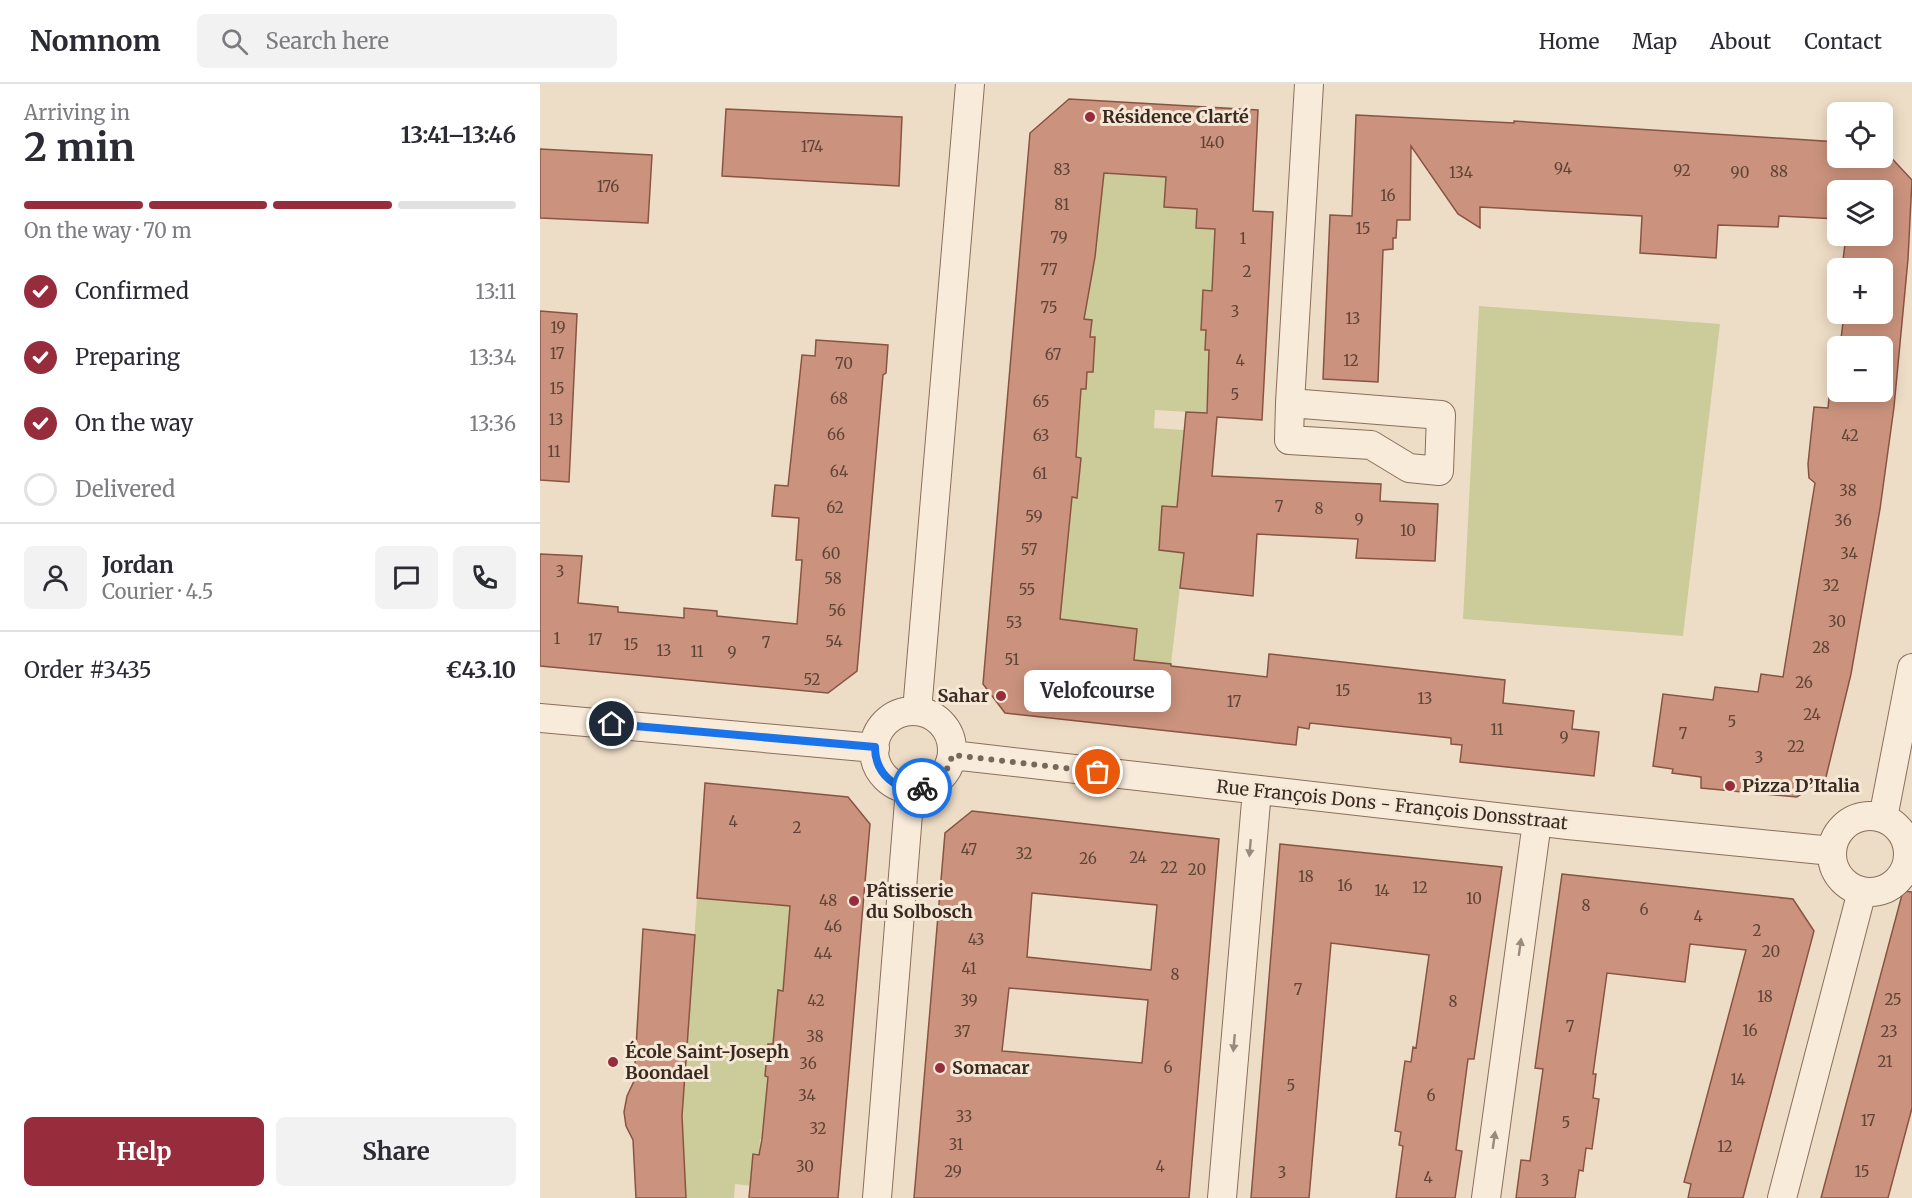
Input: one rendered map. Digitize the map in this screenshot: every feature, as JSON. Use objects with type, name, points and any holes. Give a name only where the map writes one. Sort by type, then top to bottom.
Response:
[{"type":"street","points":[[917,711],[970,84]]},
{"type":"street","points":[[1290,403],[1441,415],[1439,471],[1409,468],[1371,446],[1289,440],[1290,403],[1309,84]]},
{"type":"street","points":[[1882,818],[1912,668]]},
{"type":"street","points":[[917,711],[932,716],[944,726],[951,740],[952,755],[947,769],[938,780],[925,787],[910,789],[884,776],[877,762],[875,747],[879,732],[888,720],[902,713],[917,711]]},
{"type":"street","points":[[540,718],[875,747]]},
{"type":"street","name":"Rue François Dons - François Donsstraat","points":[[952,755],[1537,822],[1832,851]]},
{"type":"street","points":[[877,1198],[910,789]]},
{"type":"street","points":[[1222,1198],[1257,790]]},
{"type":"street","points":[[1859,817],[1882,818],[1892,823],[1905,839],[1910,861],[1899,879],[1891,885],[1872,892],[1862,891],[1852,887],[1837,872],[1832,851],[1840,830],[1849,822],[1859,817]]},
{"type":"street","points":[[1486,1198],[1537,822]]},
{"type":"street","points":[[1782,1198],[1862,891]]},
{"type":"shaded area","points":[[1097,161],[1166,177],[1164,207],[1197,209],[1196,228],[1215,229],[1224,291],[1204,290],[1202,330],[1206,330],[1205,350],[1217,351],[1208,372],[1206,416],[1189,412],[1155,410],[1154,428],[1184,430],[1177,507],[1162,506],[1159,550],[1184,553],[1171,664],[1134,660],[1137,629],[1101,624],[1098,647],[1041,608],[1061,610],[1064,542],[1068,542],[1072,497],[1077,497],[1081,458],[1076,457],[1078,422],[1076,388],[1086,389],[1087,372],[1093,372],[1095,338],[1090,337],[1092,320],[1081,319],[1100,192],[1102,192],[1103,180]]},
{"type":"shaded area","points":[[1479,306],[1720,324],[1683,636],[1463,619]]},
{"type":"shaded area","points":[[697,898],[806,907],[789,991],[778,990],[776,1012],[790,1013],[777,1045],[768,1044],[765,1076],[768,1077],[765,1109],[794,1112],[791,1142],[760,1139],[759,1155],[753,1155],[752,1186],[735,1184],[734,1198],[686,1198],[682,1116]]},
{"type":"building","points":[[1069,99],[1258,110],[1253,211],[1273,212],[1262,420],[1217,417],[1212,476],[1381,484],[1380,501],[1438,504],[1435,561],[1356,558],[1358,539],[1257,534],[1253,596],[1180,588],[1184,553],[1159,550],[1162,506],[1177,507],[1186,412],[1207,413],[1209,350],[1205,350],[1206,330],[1201,330],[1203,290],[1212,291],[1215,229],[1196,228],[1197,209],[1164,207],[1166,177],[1104,173],[1095,257],[1084,319],[1092,320],[1090,337],[1095,337],[1093,372],[1087,372],[1086,389],[1081,389],[1076,457],[1081,458],[1077,498],[1072,497],[1060,619],[1137,629],[1134,660],[1171,664],[1171,666],[1267,677],[1269,654],[1505,680],[1503,703],[1574,711],[1572,729],[1599,732],[1594,776],[1460,762],[1462,745],[1451,744],[1451,738],[1310,723],[1309,729],[1298,727],[1296,745],[1005,713],[983,684],[1030,133]]},
{"type":"building","points":[[726,109],[902,117],[899,186],[722,176]]},
{"type":"building","points":[[1356,115],[1514,123],[1514,121],[1827,141],[1827,168],[1893,168],[1893,160],[1912,180],[1908,259],[1894,407],[1880,509],[1851,674],[1826,777],[1797,797],[1701,788],[1701,777],[1672,773],[1673,769],[1653,766],[1663,694],[1713,700],[1715,687],[1758,692],[1761,674],[1783,677],[1815,483],[1809,478],[1808,464],[1814,407],[1828,408],[1829,402],[1893,402],[1893,336],[1841,336],[1843,324],[1893,324],[1893,258],[1843,258],[1845,246],[1893,246],[1893,180],[1827,180],[1827,218],[1779,216],[1778,227],[1718,225],[1716,258],[1640,253],[1642,216],[1480,207],[1480,228],[1458,214],[1411,146],[1410,220],[1397,220],[1393,249],[1383,250],[1378,382],[1323,379],[1330,215],[1352,216]]},
{"type":"building","points":[[540,149],[652,155],[648,223],[540,218]]},
{"type":"building","points":[[540,311],[577,314],[569,482],[540,480]]},
{"type":"building","points":[[816,340],[888,345],[886,373],[883,375],[857,671],[828,693],[540,666],[540,554],[582,556],[578,603],[618,607],[618,612],[684,618],[684,608],[717,611],[717,616],[797,624],[802,560],[796,560],[799,518],[772,516],[775,485],[788,486],[802,355],[815,356]]},
{"type":"building","points":[[705,783],[848,797],[870,824],[838,1198],[749,1198],[753,1154],[759,1155],[762,1139],[768,1077],[765,1076],[768,1044],[773,1044],[778,990],[783,991],[790,906],[697,898]]},
{"type":"building","points":[[972,811],[1219,839],[1189,1198],[914,1198],[945,833]],"holes":[[[1032,893],[1157,905],[1151,970],[1027,957]],[[1009,988],[1148,1000],[1142,1063],[1002,1051]]]},
{"type":"building","points":[[1280,844],[1502,867],[1474,1059],[1468,1059],[1456,1150],[1462,1151],[1455,1198],[1396,1198],[1403,1146],[1399,1145],[1401,1132],[1395,1131],[1405,1061],[1411,1062],[1413,1047],[1416,1048],[1429,955],[1331,943],[1309,1198],[1251,1198]]},
{"type":"building","points":[[1562,874],[1793,899],[1814,931],[1743,1198],[1688,1198],[1691,1184],[1684,1182],[1746,950],[1690,944],[1685,982],[1607,973],[1593,1074],[1596,1074],[1593,1098],[1599,1099],[1592,1149],[1586,1148],[1583,1171],[1579,1170],[1575,1198],[1516,1198],[1521,1160],[1530,1161],[1543,1069],[1535,1068]]},
{"type":"building","points":[[1903,891],[1912,892],[1912,1108],[1888,1198],[1821,1198]]},
{"type":"building","points":[[643,929],[695,935],[682,1116],[686,1198],[636,1198],[633,1140],[626,1126],[624,1112],[627,1096],[634,1081]]},
{"type":"way so far","points":[[922,788],[943,775],[952,755],[1098,772]]},
{"type":"place","name":"Résidence Clarté","points":[[1090,117]]},
{"type":"place","name":"Sahar","points":[[1001,696]]},
{"type":"place","name":"Velofcourse","points":[[1098,772]]},
{"type":"place","name":"Pizza D’Italia","points":[[1730,786]]},
{"type":"place","name":"Pâtisserie du Solbosch","points":[[854,901]]},
{"type":"place","name":"École Saint-Joseph Boondael","points":[[613,1062]]},
{"type":"place","name":"Somacar","points":[[940,1068]]},
{"type":"route","points":[[612,724],[875,747],[877,762],[884,776],[903,787],[922,788]]}]
